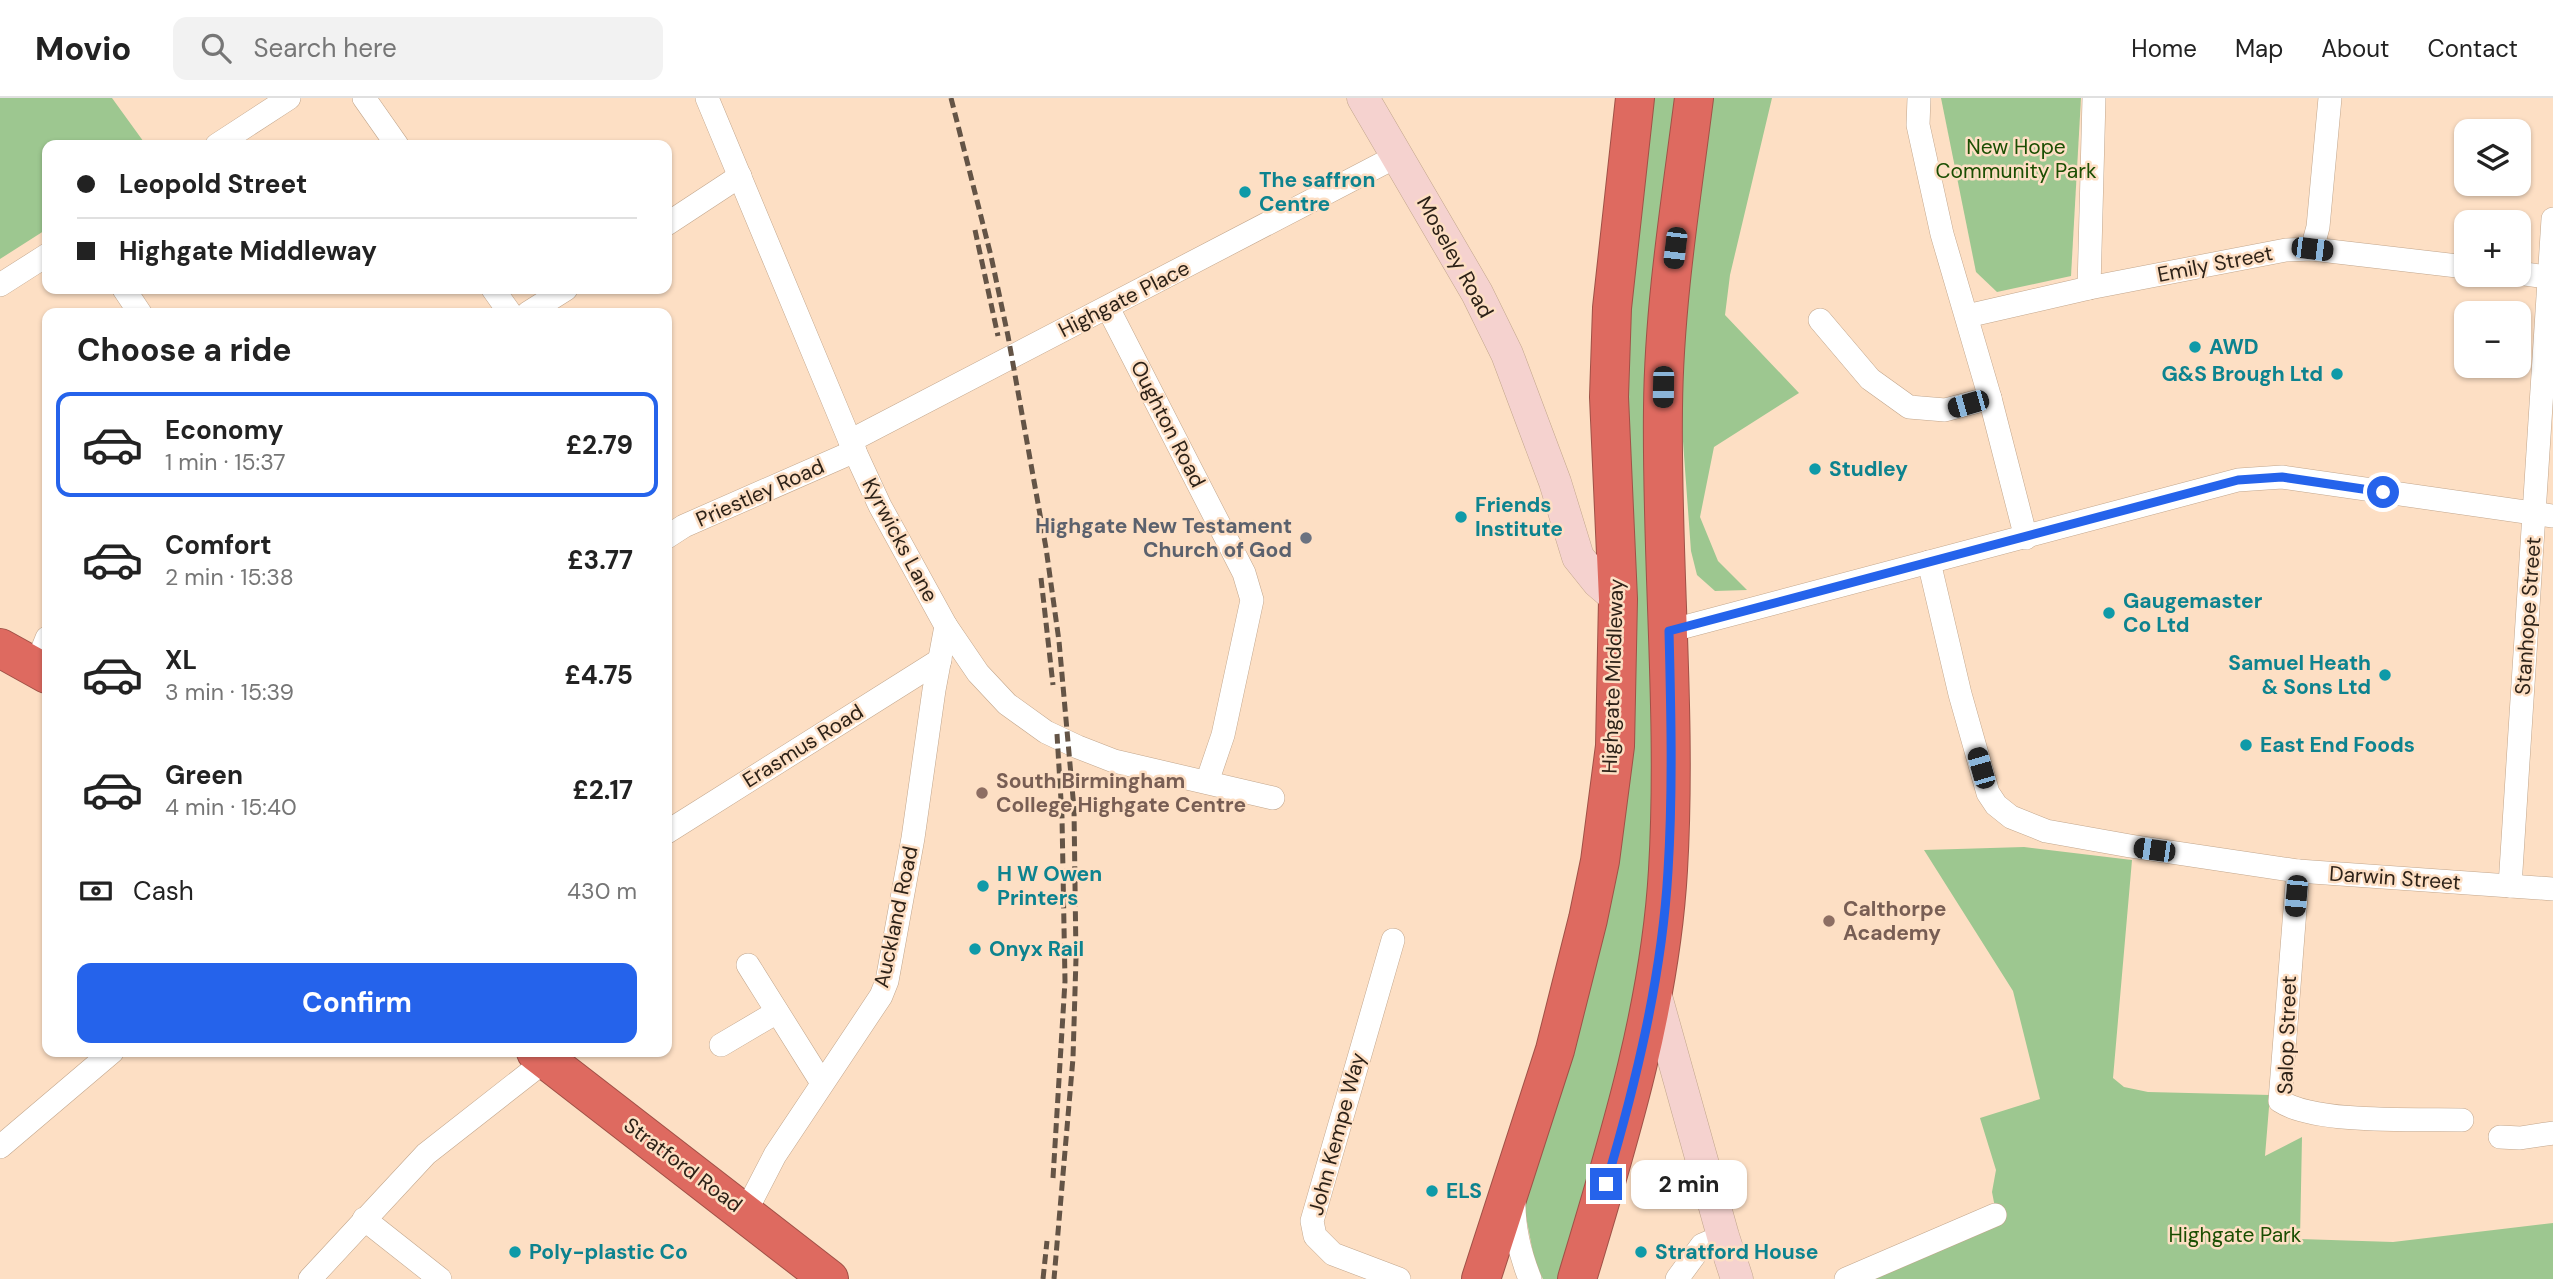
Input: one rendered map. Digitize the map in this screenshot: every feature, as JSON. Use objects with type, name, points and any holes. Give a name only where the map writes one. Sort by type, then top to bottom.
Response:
[{"type":"highway","name":"Highgate Middleway","points":[[1481,1279],[1555,1050],[1588,919],[1600,861],[1615,746],[1618,599],[1609,397],[1612,321],[1635,98]]},
{"type":"highway","points":[[1577,1279],[1620,1136],[1654,988],[1668,872],[1671,736],[1663,501],[1664,365],[1669,299],[1694,98]]},
{"type":"highway","points":[[0,648],[42,660]]},
{"type":"highway","name":"Stratford Road","points":[[542,1057],[829,1279]]},
{"type":"street","points":[[227,140],[289,98]]},
{"type":"street","points":[[364,98],[393,140]]},
{"type":"street","name":"Kyrwicks Lane","points":[[707,98],[852,446],[880,506],[947,626],[978,673],[1007,704],[1046,732],[1114,761],[1273,798]]},
{"type":"street","name":"Moseley Road","points":[[1363,98],[1477,293],[1507,354],[1555,482],[1577,557],[1598,582],[1618,599]]},
{"type":"street","points":[[1919,98],[1917,125],[1942,234],[1990,398],[2026,538]]},
{"type":"street","points":[[2089,288],[2094,98]]},
{"type":"street","points":[[2312,249],[2318,227],[2330,98]]},
{"type":"street","name":"Highgate Place","points":[[852,446],[1397,156]]},
{"type":"street","points":[[672,221],[740,176]]},
{"type":"street","name":"Stanhope Street","points":[[2510,886],[2544,515],[2553,219]]},
{"type":"street","name":"Emily Street","points":[[1967,316],[2089,288],[2286,250],[2312,249],[2454,266]]},
{"type":"street","points":[[0,285],[42,258]]},
{"type":"street","points":[[2531,275],[2551,277]]},
{"type":"street","points":[[536,308],[558,294]]},
{"type":"street","name":"Oughton Road","points":[[1108,308],[1244,573],[1252,600],[1223,735],[1207,782]]},
{"type":"street","points":[[1820,320],[1870,379],[1909,407],[1945,411],[1990,398]]},
{"type":"street","name":"Priestley Road","points":[[672,534],[852,446]]},
{"type":"street","points":[[1669,631],[2238,480],[2282,477],[2544,515]]},
{"type":"street","name":"Darwin Street","points":[[1929,562],[1960,694],[1988,793],[1996,805],[2011,817],[2046,831],[2298,871],[2553,889]]},
{"type":"street","name":"Auckland Road","points":[[745,1213],[775,1155],[881,996],[887,981],[947,626]]},
{"type":"street","name":"Erasmus Road","points":[[672,829],[940,660]]},
{"type":"street","name":"Salop Street","points":[[2298,871],[2280,1101],[2288,1106],[2337,1117],[2462,1120]]},
{"type":"street","name":"John Kempe Way","points":[[1393,940],[1312,1221],[1315,1236],[1333,1254],[1399,1279]]},
{"type":"street","points":[[748,965],[822,1083]]},
{"type":"street","points":[[1654,988],[1737,1279]]},
{"type":"street","points":[[721,1045],[777,1012]]},
{"type":"street","points":[[0,1147],[106,1057]]},
{"type":"street","points":[[310,1279],[426,1154],[540,1057]]},
{"type":"street","points":[[2500,1137],[2520,1138],[2553,1133]]},
{"type":"street","points":[[1513,1179],[1514,1227],[1530,1279]]},
{"type":"street","points":[[1846,1279],[1995,1215]]},
{"type":"street","points":[[364,1219],[440,1279]]},
{"type":"street","points":[[1677,1279],[1702,1245],[1723,1236]]},
{"type":"green space","points":[[0,98],[112,98],[142,140],[42,140],[42,232],[0,259]]},
{"type":"green space","points":[[1648,98],[1679,98],[1655,892],[1632,1039],[1560,1279],[1543,1279],[1535,1263],[1523,1201],[1604,898],[1620,362]]},
{"type":"green space","points":[[1705,98],[1772,98],[1730,275],[1725,315],[1799,393],[1714,447],[1700,517],[1718,561],[1747,590],[1715,591],[1697,575],[1691,551],[1677,359]]},
{"type":"green space","name":"New Hope Community Park","points":[[1941,98],[2081,98],[2071,276],[1997,292],[1976,272]]},
{"type":"green space","name":"Highgate Park","points":[[2024,847],[2132,860],[2113,1078],[2124,1087],[2148,1092],[2270,1095],[2265,1156],[2302,1137],[2300,1239],[2393,1242],[2553,1223],[2553,1279],[1864,1279],[1998,1223],[1992,1192],[1996,1170],[1980,1118],[2040,1099],[2013,991],[1924,850]]},
{"type":"railway","points":[[951,98],[991,256],[1008,336],[1046,548],[1059,641],[1074,809],[1076,958],[1073,1058],[1054,1279]]},
{"type":"railway","points":[[975,230],[998,336]]},
{"type":"railway","points":[[1041,578],[1053,685]]},
{"type":"railway","points":[[1053,1178],[1065,981],[1062,817],[1057,734]]},
{"type":"railway","points":[[1043,1279],[1047,1241]]},
{"type":"place","name":"The saffron Centre","points":[[1245,192]]},
{"type":"place","name":"AWD","points":[[2195,347]]},
{"type":"place","name":"G&S Brough Ltd","points":[[2337,374]]},
{"type":"place","name":"Studley","points":[[1815,469]]},
{"type":"place","name":"Friends Institute","points":[[1461,517]]},
{"type":"place","name":"Highgate New Testament Church of God","points":[[1306,538]]},
{"type":"place","name":"Gaugemaster Co Ltd","points":[[2109,613]]},
{"type":"place","name":"Samuel Heath & Sons Ltd","points":[[2385,675]]},
{"type":"place","name":"East End Foods","points":[[2246,745]]},
{"type":"place","name":"South Birmingham College Highgate Centre","points":[[982,793]]},
{"type":"place","name":"H W Owen Printers","points":[[983,886]]},
{"type":"place","name":"Calthorpe Academy","points":[[1829,921]]},
{"type":"place","name":"Onyx Rail","points":[[975,949]]},
{"type":"place","name":"ELS","points":[[1432,1191]]},
{"type":"place","name":"Poly-plastic Co","points":[[515,1252]]},
{"type":"place","name":"Stratford House","points":[[1641,1252]]},
{"type":"route","points":[[1606,1184],[1620,1136],[1654,988],[1668,872],[1671,736],[1669,631],[2238,480],[2282,477],[2383,492]]}]
